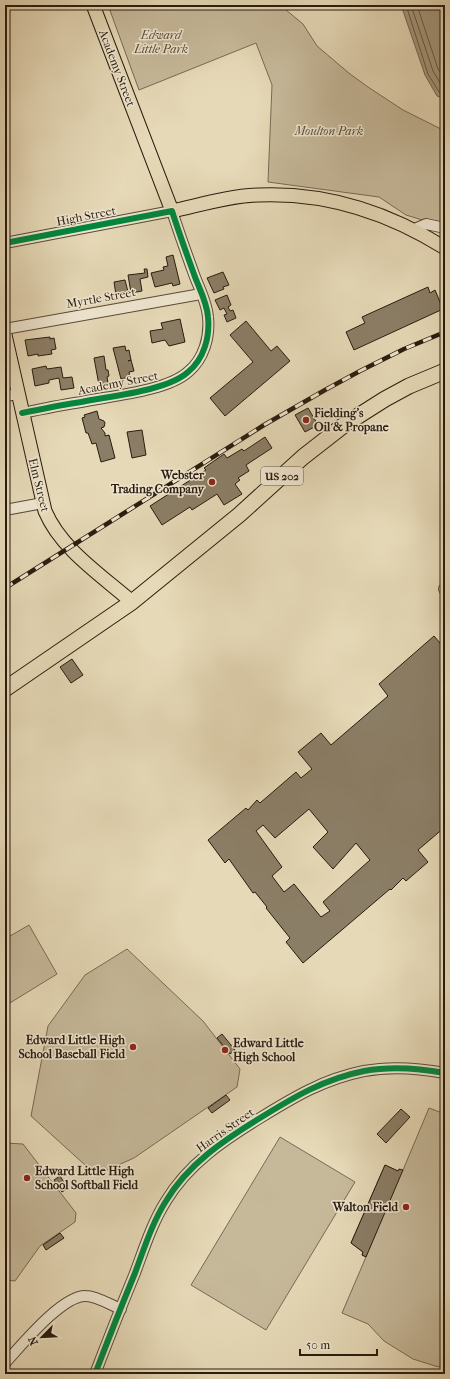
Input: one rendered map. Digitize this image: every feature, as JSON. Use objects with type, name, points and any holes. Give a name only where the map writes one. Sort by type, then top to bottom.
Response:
[{"type":"highway","name":"US 202","points":[[5,689],[132,602],[239,515],[303,457],[344,425],[385,399],[409,386],[445,371]]},
{"type":"main road","name":"Academy Street","points":[[93,5],[172,211]]},
{"type":"main road","name":"High Street","points":[[172,211],[236,197],[259,195],[301,196],[350,205],[388,218],[445,248]]},
{"type":"main road","name":"Elm Street","points":[[5,335],[11,395],[22,414],[45,511],[50,522],[63,541],[132,602]]},
{"type":"street","name":"High Street","points":[[5,243],[172,211]]},
{"type":"street","name":"Academy Street","points":[[22,414],[166,385],[188,372],[198,361],[207,340],[208,317],[172,211]]},
{"type":"street","points":[[412,230],[426,224],[445,228]]},
{"type":"street","name":"Myrtle Street","points":[[5,329],[201,294]]},
{"type":"street","points":[[5,510],[43,502]]},
{"type":"street","name":"Harris Street","points":[[95,1374],[161,1210],[174,1188],[201,1159],[218,1145],[301,1093],[320,1084],[363,1071],[396,1067],[417,1068],[445,1073]]},
{"type":"street","points":[[5,1363],[56,1311],[67,1302],[77,1297],[87,1296],[121,1309]]},
{"type":"green space","name":"Moulton Park","points":[[108,5],[280,5],[303,24],[317,46],[350,74],[403,110],[445,131],[445,227],[406,215],[379,197],[268,182],[272,85],[256,43],[139,90]]},
{"type":"green space","points":[[29,925],[57,974],[5,1006],[5,939]]},
{"type":"green space","name":"Edward Little High School Baseball Field","points":[[127,949],[203,1021],[240,1069],[237,1087],[134,1158],[96,1175],[31,1116],[48,1026],[85,975]]},
{"type":"green space","name":"Walton Field","points":[[429,1108],[445,1114],[445,1368],[413,1359],[384,1341],[368,1324],[342,1313],[366,1257],[362,1255],[363,1252],[351,1243],[385,1165],[398,1171],[403,1170]]},
{"type":"green space","points":[[280,1137],[355,1182],[266,1330],[191,1285]]},
{"type":"green space","name":"Edward Little High School Softball Field","points":[[5,1143],[23,1144],[76,1213],[75,1222],[40,1246],[15,1281],[5,1280]]},
{"type":"water","points":[[401,5],[445,5],[445,99],[437,96],[425,75]]},
{"type":"building","points":[[173,255],[180,284],[173,286],[172,283],[155,287],[151,273],[164,270],[163,267],[168,266],[166,257]]},
{"type":"building","points":[[144,269],[147,269],[148,277],[140,279],[142,291],[131,293],[128,275],[145,273]]},
{"type":"building","points":[[223,272],[229,285],[214,293],[207,278]]},
{"type":"building","points":[[125,280],[128,292],[116,295],[114,282]]},
{"type":"building","points":[[428,287],[430,293],[435,290],[443,309],[354,350],[346,332],[365,323],[362,317]]},
{"type":"building","points":[[227,295],[231,305],[228,307],[230,311],[233,310],[236,318],[227,322],[224,315],[227,314],[224,308],[220,310],[215,300]]},
{"type":"building","points":[[180,319],[185,342],[169,346],[165,340],[152,343],[150,331],[163,329],[161,323]]},
{"type":"building","points":[[246,321],[271,351],[277,346],[290,361],[225,416],[210,398],[253,362],[230,335]]},
{"type":"building","points":[[50,337],[50,339],[54,338],[56,349],[51,350],[52,354],[28,356],[25,340]]},
{"type":"building","points":[[125,346],[126,351],[129,350],[134,371],[129,372],[130,379],[128,380],[125,378],[121,379],[113,348]]},
{"type":"building","points":[[104,356],[106,370],[108,370],[109,376],[107,377],[108,383],[99,385],[94,358]]},
{"type":"building","points":[[46,366],[47,369],[61,367],[63,378],[72,377],[74,388],[61,390],[59,378],[49,380],[49,383],[35,386],[32,369]]},
{"type":"building","name":"Fielding's Oil & Propane","points":[[308,408],[318,425],[305,432],[295,415]]},
{"type":"building","points":[[97,411],[99,419],[105,423],[104,427],[101,428],[105,433],[105,436],[109,435],[115,458],[101,462],[96,443],[92,444],[88,433],[86,433],[82,418],[85,417],[84,415]]},
{"type":"building","points":[[142,430],[146,455],[132,458],[127,432]]},
{"type":"building","name":"Webster Trading Company","points":[[265,437],[272,448],[246,465],[249,471],[238,478],[240,480],[235,484],[242,494],[224,505],[217,494],[192,510],[190,507],[162,525],[150,506],[206,470],[204,468],[224,454],[227,458],[242,449],[244,451]]},
{"type":"building","points":[[434,636],[445,649],[445,827],[418,850],[428,862],[406,881],[403,878],[391,890],[390,889],[303,963],[286,942],[290,938],[266,908],[267,907],[255,892],[253,893],[229,859],[225,863],[208,840],[246,808],[248,810],[257,800],[260,803],[296,772],[301,778],[312,769],[298,752],[321,733],[331,745],[388,696],[379,684]],"holes":[[[309,809],[328,832],[313,847],[333,869],[356,843],[370,860],[323,902],[330,911],[321,917],[294,884],[284,892],[272,876],[282,867],[256,831],[263,825],[275,838]]]},
{"type":"building","points":[[72,659],[83,675],[71,683],[60,667]]},
{"type":"building","points":[[222,1034],[235,1050],[230,1054],[217,1038]]},
{"type":"building","points":[[226,1095],[230,1100],[212,1113],[208,1108]]},
{"type":"building","points":[[401,1109],[410,1117],[386,1143],[377,1134]]},
{"type":"building","points":[[385,1165],[398,1171],[399,1169],[403,1170],[366,1257],[362,1255],[363,1252],[351,1243]]},
{"type":"building","points":[[60,1176],[68,1188],[62,1192],[54,1180]]},
{"type":"building","points":[[60,1233],[64,1238],[46,1250],[43,1245]]},
{"type":"railway","points":[[5,588],[264,425],[360,371],[404,349],[445,332]]},
{"type":"cycle path","points":[[5,243],[172,211],[205,302],[208,317],[207,340],[202,354],[194,367],[179,378],[166,384],[138,392],[22,413]]},
{"type":"cycle path","points":[[95,1374],[157,1218],[175,1188],[196,1164],[233,1135],[285,1103],[322,1084],[349,1074],[384,1068],[415,1069],[445,1073]]},
{"type":"place","name":"Fielding's Oil & Propane","points":[[306,420]]},
{"type":"place","name":"Webster Trading Company","points":[[212,482]]},
{"type":"place","name":"Edward Little High School Baseball Field","points":[[133,1047]]},
{"type":"place","name":"Edward Little High School","points":[[225,1050]]},
{"type":"place","name":"Edward Little High School Softball Field","points":[[27,1178]]},
{"type":"place","name":"Walton Field","points":[[406,1207]]},
{"type":"park label","name":"Edward Little Park","points":[[161,42]]}]
